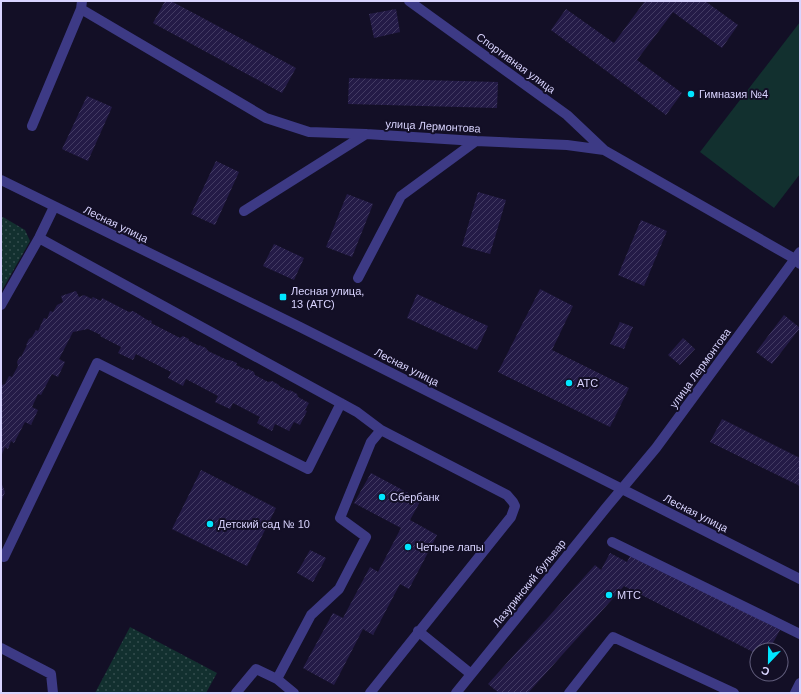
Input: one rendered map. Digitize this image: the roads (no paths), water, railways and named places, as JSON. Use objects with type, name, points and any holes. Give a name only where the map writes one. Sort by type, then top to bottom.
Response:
[{"type":"street","name":"Спортивная улица","points":[[409,1],[567,115],[604,150]]},
{"type":"street","name":"улица Лермонтова","points":[[82,5],[266,118],[309,132],[567,145],[604,150],[798,258],[656,448],[622,489]]},
{"type":"street","points":[[32,126],[82,5]]},
{"type":"street","points":[[244,211],[366,134]]},
{"type":"street","points":[[358,278],[401,196],[476,141]]},
{"type":"street","name":"Лесная улица","points":[[1,180],[281,318],[800,579]]},
{"type":"street","points":[[1,305],[39,238],[54,207]]},
{"type":"street","points":[[39,238],[341,403],[357,412],[381,430],[508,495],[515,506],[511,517],[418,631],[370,693]]},
{"type":"street","points":[[1,556],[4,557],[97,363],[308,469],[341,403]]},
{"type":"street","points":[[277,679],[311,616],[339,589],[366,537],[340,518],[371,442],[381,430]]},
{"type":"street","name":"Лазуринский бульвар","points":[[456,693],[622,489]]},
{"type":"street","points":[[612,542],[800,634]]},
{"type":"street","points":[[418,631],[471,674]]},
{"type":"street","points":[[569,693],[613,637],[734,693]]},
{"type":"street","points":[[1,648],[51,674],[53,693]]},
{"type":"street","points":[[236,693],[256,669],[277,679],[294,693]]},
{"type":"street","points":[[795,693],[800,683]]},
{"type":"place","name":"Гимназия №4","points":[[691,94]]},
{"type":"place","name":"Лесная улица, 13 (АТС)","points":[[283,297]]},
{"type":"place","name":"АТС","points":[[569,383]]},
{"type":"place","name":"Сбербанк","points":[[382,497]]},
{"type":"place","name":"Детский сад № 10","points":[[210,524]]},
{"type":"place","name":"Четыре лапы","points":[[408,547]]},
{"type":"place","name":"МТС","points":[[609,595]]}]
